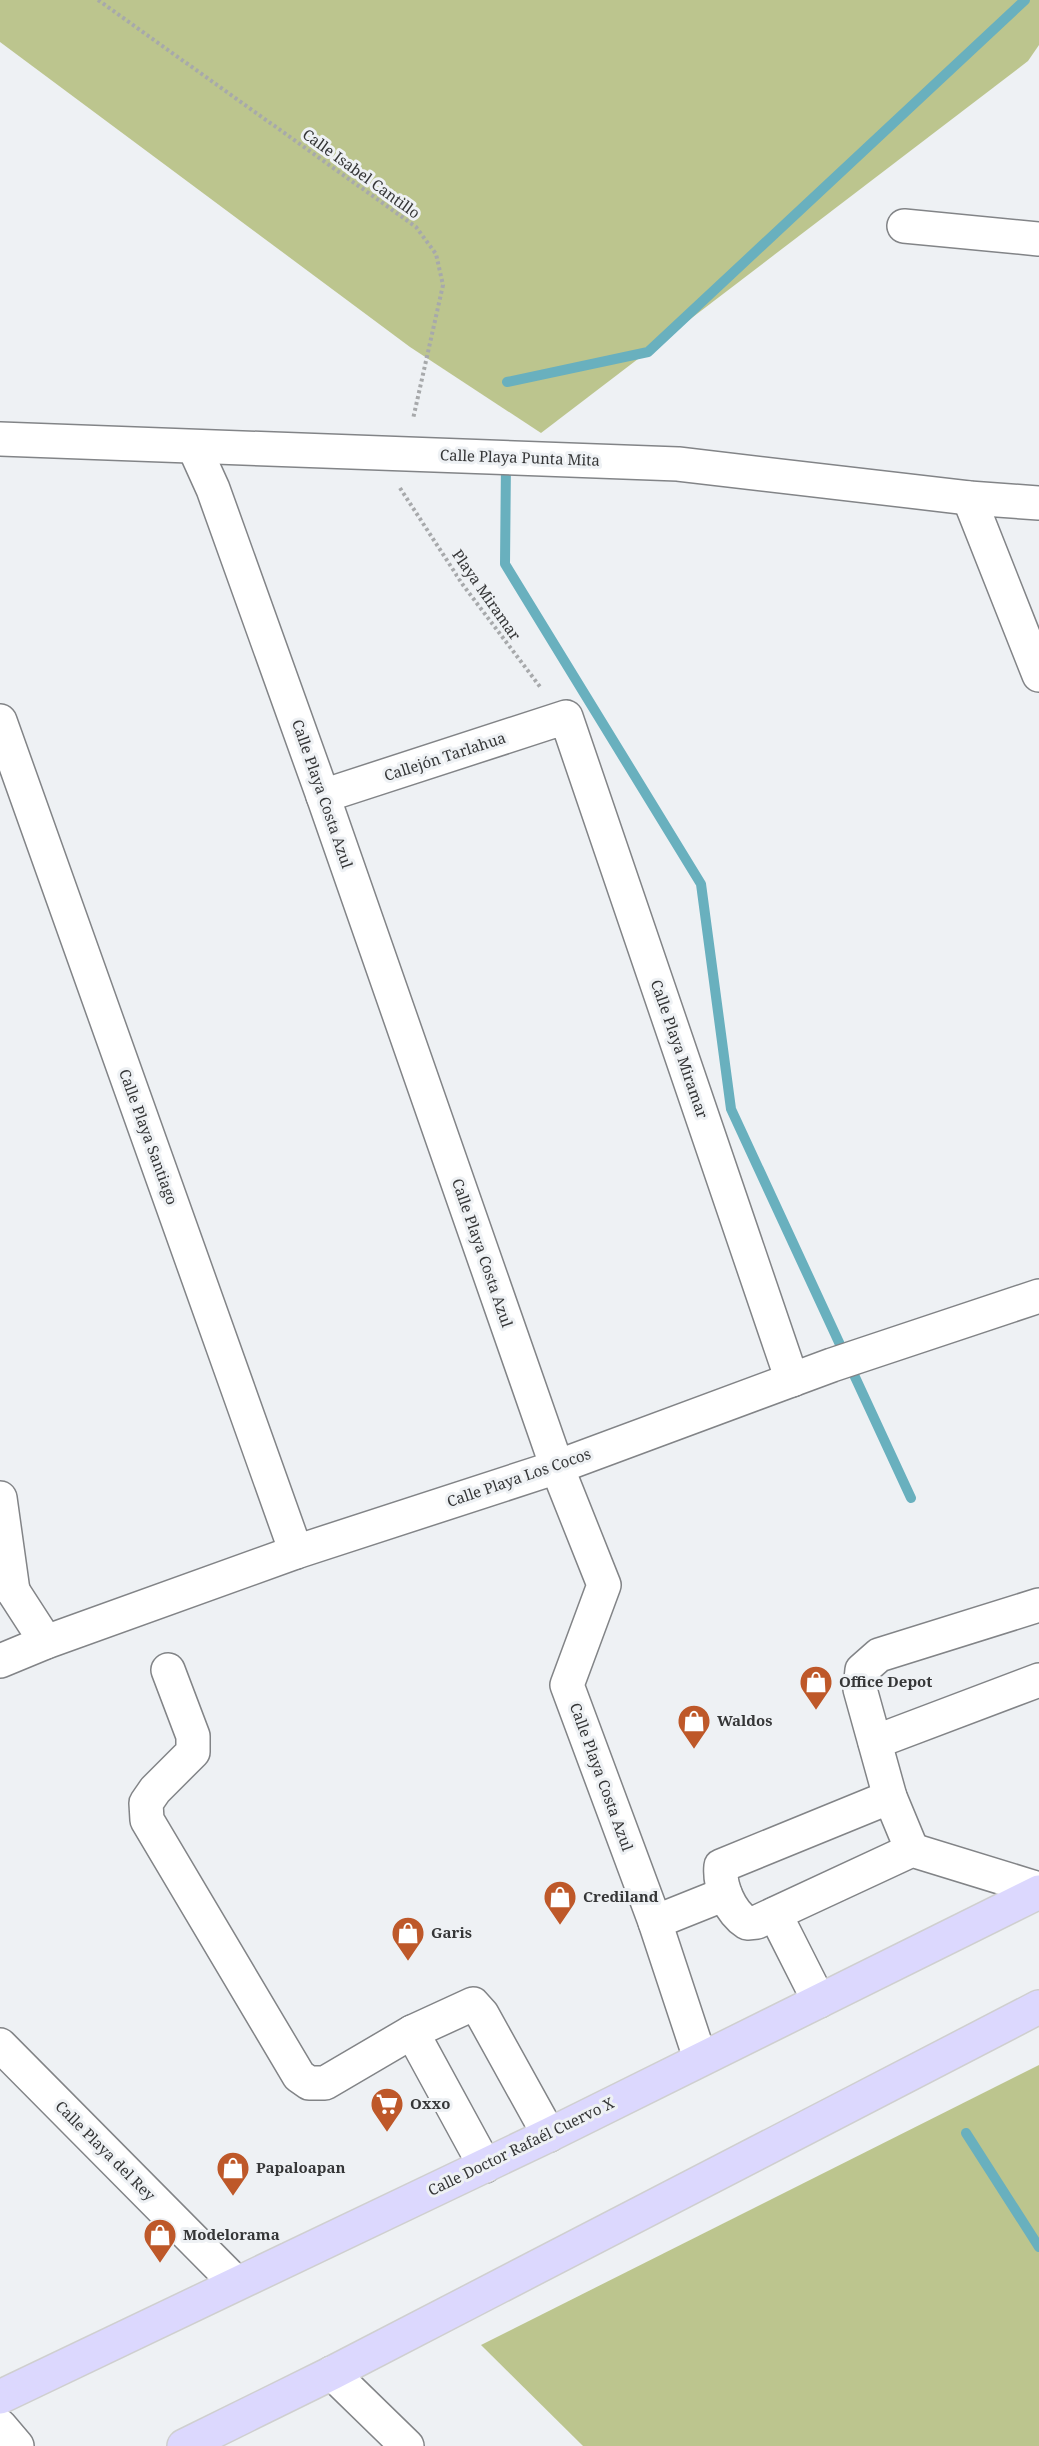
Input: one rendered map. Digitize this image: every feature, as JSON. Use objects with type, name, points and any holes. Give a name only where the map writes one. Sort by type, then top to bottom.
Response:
[{"type":"main road","name":"Calle Doctor Rafaél Cuervo X","points":[[0,2397],[549,2135],[1039,1890]]},
{"type":"main road","points":[[184,2446],[332,2373],[1039,2007]]},
{"type":"street","points":[[904,226],[1039,239]]},
{"type":"street","name":"Calle Playa Punta Mita","points":[[0,439],[194,447],[400,467],[678,464],[969,498],[1039,503]]},
{"type":"street","name":"Calle Playa Costa Azul","points":[[194,447],[213,489],[323,796],[556,1467],[604,1585],[567,1685],[655,1922],[700,2058]]},
{"type":"street","points":[[969,498],[1039,675]]},
{"type":"street","name":"Callejón Tarlahua","points":[[323,796],[566,717]]},
{"type":"street","name":"Calle Playa Miramar","points":[[566,717],[792,1380]]},
{"type":"street","name":"Calle Playa Santiago","points":[[0,721],[296,1552]]},
{"type":"street","name":"Calle Playa Los Cocos","points":[[0,1661],[46,1642],[296,1552],[556,1467],[832,1365],[916,1339],[1039,1296]]},
{"type":"street","points":[[0,1498],[6,1585],[46,1642]]},
{"type":"street","points":[[912,1850],[890,1797],[860,1689],[862,1671],[879,1655],[1039,1605]]},
{"type":"street","points":[[168,1670],[192,1736],[193,1752],[155,1790],[146,1803],[147,1820],[299,2076],[309,2083],[325,2083],[412,2032],[473,2004],[482,2014],[549,2135]]},
{"type":"street","points":[[875,1743],[1039,1680]]},
{"type":"street","points":[[890,1797],[728,1861],[721,1866],[720,1873],[725,1894],[737,1917],[747,1923],[775,1914],[912,1850],[1039,1890]]},
{"type":"street","points":[[655,1922],[725,1894]]},
{"type":"street","points":[[775,1914],[819,2001]]},
{"type":"street","points":[[412,2032],[485,2166]]},
{"type":"street","name":"Calle Playa del Rey","points":[[0,2045],[236,2283]]},
{"type":"street","points":[[332,2373],[407,2446]]},
{"type":"street","points":[[0,2426],[17,2446]]},
{"type":"path","name":"Calle Isabel Cantillo","points":[[98,0],[416,227],[436,254],[444,285],[432,346],[400,467]]},
{"type":"path","name":"Playa Miramar","points":[[400,467],[463,585],[518,661],[566,717]]},
{"type":"green space","points":[[0,0],[1039,0],[1039,45],[1028,61],[541,433],[410,347],[0,42]]},
{"type":"green space","points":[[1039,2065],[1039,2446],[583,2446],[481,2345]]},
{"type":"waterway","points":[[507,382],[648,352],[1025,0]]},
{"type":"waterway","points":[[506,461],[505,564],[701,884],[731,1109],[911,1498]]},
{"type":"waterway","points":[[966,2133],[1039,2247]]},
{"type":"place","name":"Office Depot","points":[[816,1711]]},
{"type":"place","name":"Waldos","points":[[694,1750]]},
{"type":"place","name":"Crediland","points":[[560,1926]]},
{"type":"place","name":"Garis","points":[[408,1962]]},
{"type":"place","name":"Oxxo","points":[[387,2133]]},
{"type":"place","name":"Papaloapan","points":[[233,2197]]},
{"type":"place","name":"Modelorama","points":[[160,2264]]}]
